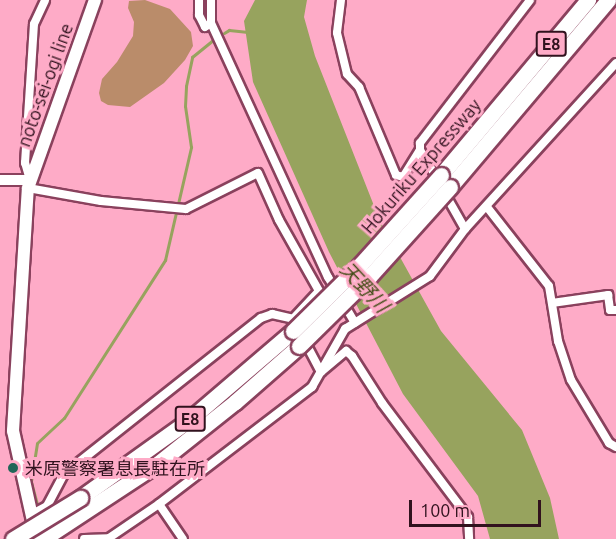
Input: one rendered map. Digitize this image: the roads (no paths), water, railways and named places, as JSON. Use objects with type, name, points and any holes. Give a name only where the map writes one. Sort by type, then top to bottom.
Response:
[{"type":"highway","name":"Hokuriku Expressway","points":[[13,539],[84,505],[196,434],[299,346],[369,277],[588,0]]},
{"type":"highway","name":"Hokuriku Expressway","points":[[43,539],[189,420],[360,265],[445,181],[608,0]]},
{"type":"main road","name":"noto-sei-ogi line","points":[[36,539],[14,430],[29,184],[95,0]]},
{"type":"street","points":[[29,184],[25,163],[34,24],[45,0]]},
{"type":"street","points":[[199,0],[199,15],[205,27],[211,23]]},
{"type":"street","points":[[211,0],[211,23],[328,278],[355,323]]},
{"type":"street","points":[[341,0],[337,33],[347,74],[359,87],[396,176],[403,177],[420,150]]},
{"type":"street","points":[[465,229],[420,150],[420,143],[530,0]]},
{"type":"street","points":[[84,539],[109,538],[159,504],[312,387],[345,329],[430,276],[465,229],[616,63]]},
{"type":"street","points":[[0,180],[29,184],[101,201],[186,209],[258,173],[279,220],[319,291],[293,325]]},
{"type":"street","points":[[487,207],[549,285],[558,341],[571,380],[609,443],[616,447]]},
{"type":"street","points":[[552,303],[608,295],[610,310],[616,310]]},
{"type":"street","points":[[32,514],[47,506],[64,474],[261,318],[272,314],[293,325],[321,372]]},
{"type":"street","points":[[321,372],[346,351],[351,356],[382,403],[468,517],[469,539]]},
{"type":"street","points":[[159,504],[183,539]]},
{"type":"water","name":"天野川","points":[[255,0],[307,0],[304,17],[315,56],[380,221],[441,331],[522,430],[550,498],[559,539],[490,539],[478,496],[403,394],[329,252],[253,82],[244,21]]},
{"type":"waterway","points":[[224,33],[229,30],[248,32]]},
{"type":"waterway","points":[[38,508],[31,481],[37,443],[64,418],[165,260],[191,147],[185,106],[186,86],[192,57],[213,40]]},
{"type":"place","name":"米原警察署息長駐在所","points":[[13,468]]}]
